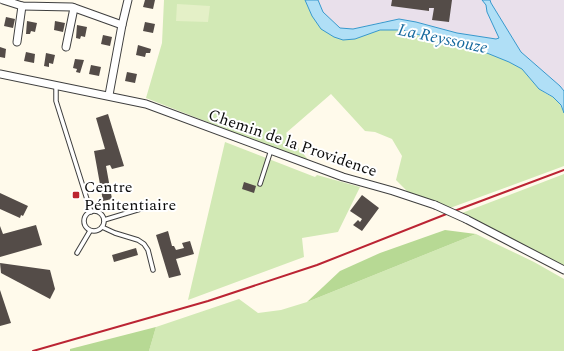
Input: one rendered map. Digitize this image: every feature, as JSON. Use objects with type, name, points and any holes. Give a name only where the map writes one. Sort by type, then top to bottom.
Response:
[{"type":"street","points":[[3,0],[22,6],[74,8],[122,25]]},
{"type":"street","points":[[109,96],[128,0]]},
{"type":"street","points":[[17,42],[22,6]]},
{"type":"street","points":[[66,47],[74,8]]},
{"type":"street","name":"Chemin de la Providence","points":[[0,74],[146,104],[343,177],[435,205],[564,270]]},
{"type":"lane","points":[[56,85],[56,101],[91,212]]},
{"type":"lane","points":[[260,184],[271,150]]},
{"type":"lane","points":[[104,220],[147,207]]},
{"type":"lane","points":[[91,212],[98,212],[104,220],[102,227],[97,231],[90,231],[85,227],[84,221],[86,215],[91,212]]},
{"type":"lane","points":[[102,227],[115,233],[138,240],[144,244],[148,250],[153,270]]},
{"type":"lane","points":[[77,253],[90,231]]},
{"type":"shaded area","points":[[318,0],[564,0],[564,91],[521,52],[491,3],[487,12],[499,38],[496,39],[457,33],[416,22],[387,21],[353,29],[340,28],[323,12]]},
{"type":"green space","points":[[164,0],[305,0],[312,16],[355,39],[371,32],[398,30],[486,52],[523,70],[537,86],[559,103],[564,113],[564,166],[450,208],[408,192],[396,180],[402,156],[392,139],[375,132],[365,131],[331,94],[286,133],[310,162],[146,98],[162,43]]},
{"type":"green space","points":[[177,4],[210,6],[208,22],[176,21]]},
{"type":"green space","points":[[225,142],[315,177],[317,175],[360,187],[338,232],[302,238],[304,257],[188,300]]},
{"type":"green space","points":[[564,174],[564,266],[462,213]]},
{"type":"green space","points":[[445,230],[476,234],[307,302],[340,271],[380,253]]},
{"type":"green space","points":[[476,234],[534,262],[564,279],[564,351],[149,351],[156,327],[239,299],[258,313],[281,310],[307,302]]},
{"type":"green space","points":[[156,327],[149,351],[70,351],[70,349]]},
{"type":"water","name":"La Reyssouze","points":[[305,0],[318,0],[323,12],[340,28],[353,29],[399,19],[457,33],[496,39],[499,38],[487,12],[486,5],[482,0],[490,0],[521,52],[564,91],[564,113],[561,105],[553,97],[539,89],[522,69],[509,62],[472,47],[403,30],[380,30],[355,39],[343,40],[334,37],[321,29],[312,16]]},
{"type":"building","points":[[145,0],[155,0],[153,9],[143,7]]},
{"type":"building","points":[[392,0],[452,0],[449,22],[432,20],[434,8],[429,8],[429,11],[391,6]]},
{"type":"building","points":[[6,17],[15,19],[13,28],[4,26]]},
{"type":"building","points":[[27,21],[37,23],[35,32],[31,31],[30,34],[26,34]]},
{"type":"building","points":[[55,21],[65,23],[63,32],[54,30]]},
{"type":"building","points":[[145,22],[155,24],[153,33],[143,31]]},
{"type":"building","points":[[77,25],[87,27],[85,37],[81,36],[80,39],[76,38]]},
{"type":"building","points":[[103,35],[112,37],[110,46],[101,44]]},
{"type":"building","points":[[138,45],[151,49],[150,53],[146,53],[145,57],[136,55]]},
{"type":"building","points":[[0,47],[6,49],[5,58],[0,57]]},
{"type":"building","points":[[26,52],[35,54],[34,63],[24,61]]},
{"type":"building","points":[[46,53],[55,55],[53,64],[49,63],[49,67],[44,66]]},
{"type":"building","points":[[75,59],[84,60],[80,73],[76,72],[77,69],[73,68]]},
{"type":"building","points":[[91,65],[101,67],[99,76],[89,74]]},
{"type":"building","points":[[127,72],[137,74],[135,83],[125,81]]},
{"type":"building","points":[[108,114],[124,166],[112,169],[110,165],[106,166],[112,199],[103,201],[94,151],[105,149],[96,118]]},
{"type":"building","points":[[244,182],[256,186],[254,193],[242,189]]},
{"type":"building","points":[[0,193],[28,206],[23,216],[21,215],[20,218],[0,209]]},
{"type":"building","points":[[362,195],[379,208],[362,231],[353,225],[358,220],[360,222],[362,219],[350,211]]},
{"type":"building","points":[[36,225],[42,245],[0,257],[0,226],[3,234]]},
{"type":"building","points":[[168,231],[172,246],[174,246],[176,250],[184,248],[182,243],[190,241],[194,254],[176,259],[181,275],[169,278],[156,235]]},
{"type":"building","points":[[136,248],[138,255],[114,262],[112,255]]},
{"type":"building","points":[[0,263],[50,270],[55,289],[50,299],[1,273]]},
{"type":"building","points":[[0,290],[11,323],[0,326]]},
{"type":"railway","points":[[33,351],[208,301],[317,265],[564,170]]},
{"type":"place","name":"Centre Pénitentiaire","points":[[76,195]]}]
